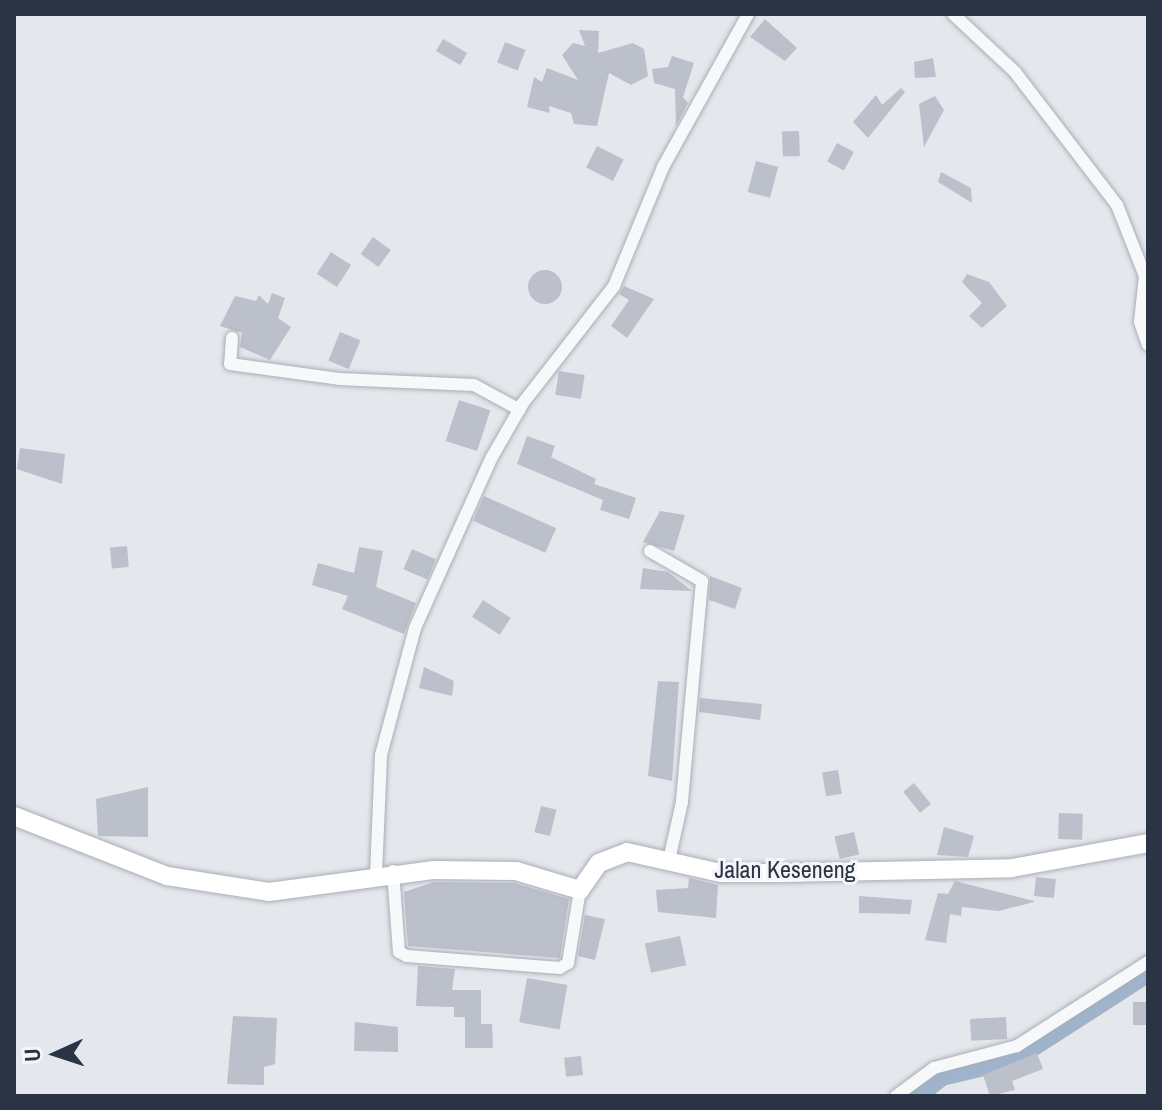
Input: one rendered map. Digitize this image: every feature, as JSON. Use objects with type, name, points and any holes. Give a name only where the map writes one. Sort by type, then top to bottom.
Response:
[{"type":"street","points":[[14,816],[167,876],[241,889],[290,891],[385,873],[516,871],[580,890],[568,963],[560,968],[407,956],[399,952],[385,873],[378,789],[392,701],[415,628],[520,410],[614,286],[663,167],[748,14]]},
{"type":"street","points":[[953,14],[1015,72],[1117,205],[1145,276],[1140,322],[1148,345]]},
{"type":"street","points":[[232,338],[230,364],[339,379],[474,385],[520,410]]},
{"type":"street","points":[[650,551],[702,581],[682,802],[669,860]]},
{"type":"street","name":"Jalan Keseneng","points":[[580,890],[613,855],[633,851],[730,873],[1012,868],[1148,843]]},
{"type":"street","points":[[896,1096],[934,1068],[1017,1046],[1083,997],[1148,962]]},
{"type":"building","points":[[765,19],[797,48],[785,61],[750,37]]},
{"type":"building","points":[[579,30],[599,31],[598,53],[633,43],[644,49],[648,76],[631,85],[609,73],[597,126],[574,124],[571,113],[549,106],[550,113],[527,107],[534,77],[542,82],[547,68],[578,80],[562,55],[573,43],[585,46]]},
{"type":"building","points":[[443,39],[467,53],[460,65],[436,51]]},
{"type":"building","points":[[505,42],[526,50],[518,70],[497,63]]},
{"type":"building","points":[[672,56],[694,63],[683,97],[688,103],[676,126],[675,89],[654,83],[652,69],[668,67]]},
{"type":"building","points":[[933,58],[936,77],[915,78],[914,62]]},
{"type":"building","points":[[901,88],[905,92],[868,138],[853,122],[876,95],[882,105]]},
{"type":"building","points":[[935,96],[944,110],[924,147],[919,104]]},
{"type":"building","points":[[799,131],[800,156],[783,157],[782,132]]},
{"type":"building","points":[[837,143],[854,152],[844,170],[827,162]]},
{"type":"building","points":[[597,146],[624,160],[613,181],[586,167]]},
{"type":"building","points":[[756,161],[778,167],[770,198],[748,192]]},
{"type":"building","points":[[941,172],[971,188],[972,203],[938,182]]},
{"type":"building","points":[[373,237],[391,250],[378,267],[361,254]]},
{"type":"building","points":[[331,252],[351,265],[337,287],[317,274]]},
{"type":"building","points":[[545,270],[557,275],[562,287],[557,299],[545,304],[533,299],[528,287],[533,275]]},
{"type":"building","points":[[967,274],[989,282],[1007,306],[982,328],[969,316],[982,303],[962,282]]},
{"type":"building","points":[[624,286],[654,299],[627,338],[611,326],[629,300],[619,294]]},
{"type":"building","points":[[272,293],[285,298],[278,318],[291,327],[270,360],[240,347],[242,333],[220,326],[235,296],[256,301],[259,295],[268,304]]},
{"type":"building","points":[[340,332],[360,340],[349,369],[328,361]]},
{"type":"building","points":[[559,371],[585,375],[581,399],[555,395]]},
{"type":"building","points":[[459,400],[490,410],[477,451],[446,441]]},
{"type":"building","points":[[527,436],[555,446],[551,457],[596,479],[594,484],[636,498],[629,519],[600,510],[603,500],[517,464]]},
{"type":"building","points":[[20,448],[65,454],[62,484],[17,469]]},
{"type":"building","points":[[484,496],[556,528],[545,553],[473,521]]},
{"type":"building","points":[[660,511],[685,515],[674,551],[643,542]]},
{"type":"building","points":[[127,546],[129,567],[112,568],[110,547]]},
{"type":"building","points":[[359,547],[383,551],[376,587],[416,603],[404,634],[342,609],[348,596],[312,585],[318,563],[354,573]]},
{"type":"building","points":[[412,549],[436,559],[427,579],[403,569]]},
{"type":"building","points":[[643,568],[668,572],[692,591],[640,589]]},
{"type":"building","points":[[710,576],[742,588],[735,609],[709,600]]},
{"type":"building","points":[[483,600],[511,618],[500,635],[472,617]]},
{"type":"building","points":[[424,667],[454,681],[452,696],[419,688]]},
{"type":"building","points":[[658,681],[679,682],[672,781],[648,776]]},
{"type":"building","points":[[700,698],[762,704],[760,720],[699,712]]},
{"type":"building","points":[[838,770],[842,794],[826,796],[822,773]]},
{"type":"building","points":[[914,783],[931,804],[920,813],[903,792]]},
{"type":"building","points":[[148,787],[148,837],[98,836],[96,799]]},
{"type":"building","points":[[541,806],[557,810],[550,836],[534,832]]},
{"type":"building","points":[[1059,813],[1083,814],[1082,840],[1058,839]]},
{"type":"building","points":[[944,827],[974,836],[968,857],[937,855]]},
{"type":"building","points":[[854,832],[859,854],[840,859],[835,836]]},
{"type":"building","points":[[1036,877],[1056,879],[1054,898],[1034,896]]},
{"type":"building","points":[[689,878],[718,885],[716,918],[658,912],[656,890],[688,888]]},
{"type":"building","points":[[955,881],[1034,902],[999,911],[962,907],[961,916],[950,914],[946,943],[925,940],[938,893],[948,894]]},
{"type":"building","points":[[434,882],[514,883],[569,899],[560,958],[408,946],[404,892]]},
{"type":"building","points":[[859,896],[912,900],[910,914],[859,913]]},
{"type":"building","points":[[585,915],[605,919],[595,960],[578,956]]},
{"type":"building","points":[[680,936],[686,965],[651,973],[645,943]]},
{"type":"building","points":[[418,966],[455,969],[452,990],[481,990],[481,1024],[492,1024],[493,1048],[465,1048],[465,1017],[454,1017],[454,1007],[416,1006]]},
{"type":"building","points":[[527,978],[567,985],[560,1029],[519,1022]]},
{"type":"building","points":[[1133,1002],[1148,1002],[1148,1025],[1133,1025]]},
{"type":"building","points":[[233,1016],[277,1018],[275,1064],[264,1067],[264,1085],[227,1084]]},
{"type":"building","points":[[1006,1017],[1007,1039],[971,1041],[970,1019]]},
{"type":"building","points":[[355,1022],[398,1027],[398,1052],[354,1051]]},
{"type":"building","points":[[1037,1053],[1043,1069],[1012,1081],[1015,1090],[990,1096],[983,1075]]},
{"type":"building","points":[[581,1056],[583,1075],[566,1077],[564,1058]]},
{"type":"waterway","points":[[913,1096],[941,1074],[1013,1057],[1148,970]]}]
